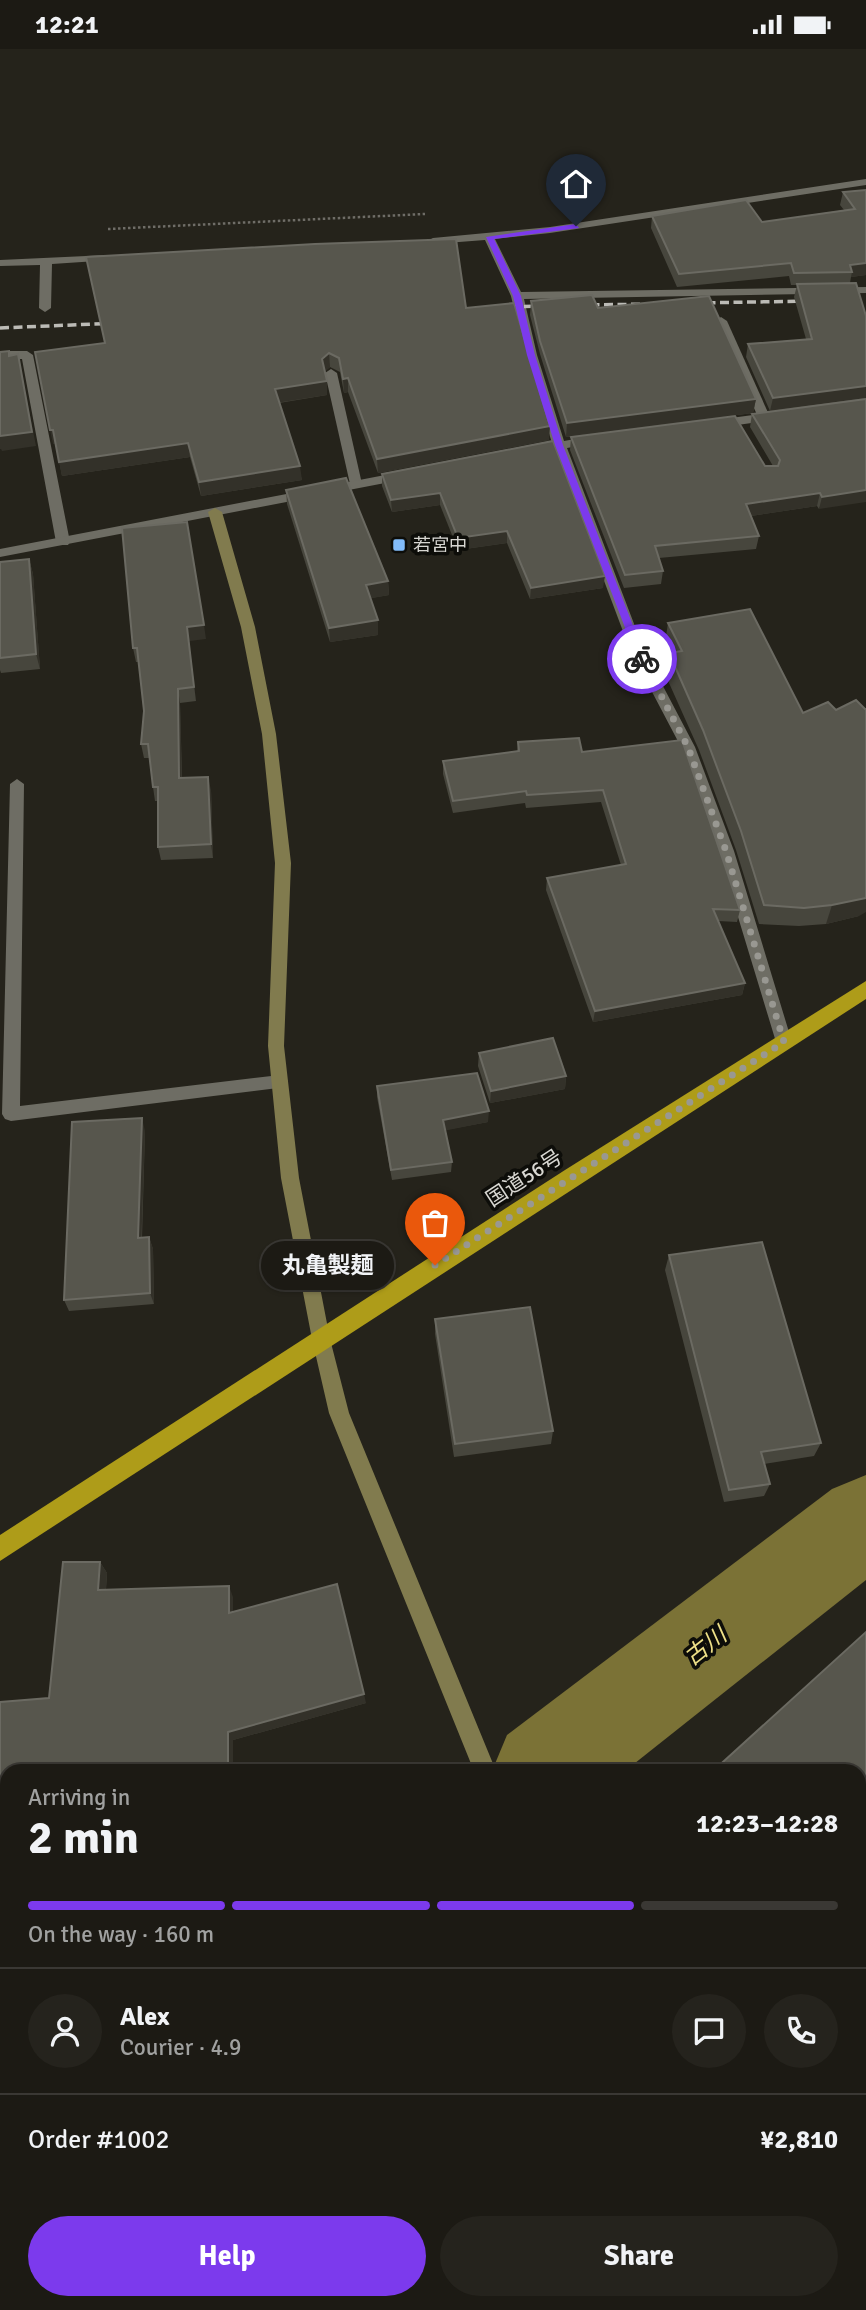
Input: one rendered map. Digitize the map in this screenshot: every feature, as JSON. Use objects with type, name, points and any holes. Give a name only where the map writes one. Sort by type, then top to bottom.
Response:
[{"type":"highway","name":"国道56号","points":[[0,1549],[866,989]]},
{"type":"street","points":[[420,241],[489,237],[866,182]]},
{"type":"street","points":[[489,237],[517,296],[531,355],[559,445],[637,650],[688,747],[726,851],[784,1042]]},
{"type":"street","points":[[0,263],[116,257]]},
{"type":"street","points":[[45,307],[46,261]]},
{"type":"street","points":[[517,296],[866,290]]},
{"type":"street","points":[[721,321],[764,417]]},
{"type":"street","points":[[0,355],[26,355],[63,542]]},
{"type":"street","points":[[331,373],[356,484]]},
{"type":"street","points":[[696,426],[740,426],[764,417],[790,414]]},
{"type":"street","points":[[518,453],[600,439]]},
{"type":"street","points":[[0,553],[424,471]]},
{"type":"street","points":[[215,512],[248,627],[269,734],[283,863],[276,1046],[290,1178],[321,1339],[339,1413],[482,1764]]},
{"type":"street","points":[[17,784],[11,1114],[280,1082]]},
{"type":"path","points":[[102,229],[427,213]]},
{"type":"building","points":[[866,190],[866,263],[850,265],[852,272],[794,273],[791,263],[679,274],[652,216],[746,200],[762,222],[855,209],[843,192]]},
{"type":"building","points":[[456,239],[466,308],[514,303],[550,426],[377,459],[348,378],[343,379],[339,358],[329,353],[322,359],[327,381],[275,389],[300,466],[199,482],[188,443],[59,462],[35,352],[105,343],[86,257]]},
{"type":"building","points":[[856,283],[866,316],[866,386],[773,398],[748,344],[812,339],[797,284]]},
{"type":"building","points":[[592,295],[598,308],[709,296],[756,399],[567,423],[540,341],[531,301]]},
{"type":"building","points":[[9,351],[9,356],[18,354],[32,432],[0,436],[0,352]]},
{"type":"building","points":[[866,399],[866,490],[822,497],[820,493],[746,504],[759,536],[655,546],[663,571],[625,575],[571,437],[735,416],[765,466],[778,466],[780,460],[752,414]]},
{"type":"building","points":[[553,441],[605,576],[531,588],[507,531],[458,538],[440,493],[391,500],[382,474]]},
{"type":"building","points":[[346,478],[388,581],[366,585],[378,620],[329,628],[286,490]]},
{"type":"building","points":[[187,522],[204,625],[187,627],[194,687],[178,689],[179,778],[208,777],[211,844],[158,847],[158,787],[153,787],[148,744],[141,744],[144,711],[137,648],[133,648],[122,528]]},
{"type":"building","points":[[29,559],[36,654],[0,658],[0,562]]},
{"type":"building","points":[[750,609],[803,713],[828,702],[836,710],[856,700],[866,709],[866,898],[804,908],[764,905],[741,831],[703,730],[669,653],[682,651],[668,623]]},
{"type":"building","points":[[579,738],[582,752],[682,740],[740,910],[713,909],[745,983],[595,1011],[547,878],[626,864],[603,790],[527,795],[526,791],[453,801],[443,761],[519,751],[518,742]]},
{"type":"building","points":[[553,1038],[566,1076],[491,1091],[479,1053]]},
{"type":"building","points":[[477,1073],[489,1111],[443,1120],[452,1162],[391,1170],[377,1086]]},
{"type":"building","points":[[142,1118],[138,1238],[149,1237],[150,1293],[64,1300],[72,1122]]},
{"type":"building","points":[[762,1242],[821,1443],[761,1452],[770,1484],[729,1490],[669,1255]]},
{"type":"building","points":[[530,1307],[553,1431],[455,1444],[435,1319]]},
{"type":"building","points":[[63,1562],[100,1562],[98,1590],[229,1586],[229,1613],[337,1584],[364,1694],[228,1732],[228,1764],[0,1764],[0,1702],[49,1698]]},
{"type":"building","points":[[866,1632],[866,1764],[721,1764]]},
{"type":"waterway","name":"古川","points":[[552,1764],[866,1521]]},
{"type":"railway","points":[[693,303],[815,301]]},
{"type":"railway","points":[[577,305],[658,304]]},
{"type":"railway","points":[[497,307],[549,306]]},
{"type":"railway","points":[[0,328],[119,323]]},
{"type":"way so far","points":[[435,1265],[784,1042],[726,851],[688,747],[642,659]]},
{"type":"place","name":"若宮中","points":[[399,545]]},
{"type":"place","name":"丸亀製麺","points":[[435,1265]]},
{"type":"route","points":[[576,226],[489,237],[517,296],[531,355],[559,445],[642,659]]}]
